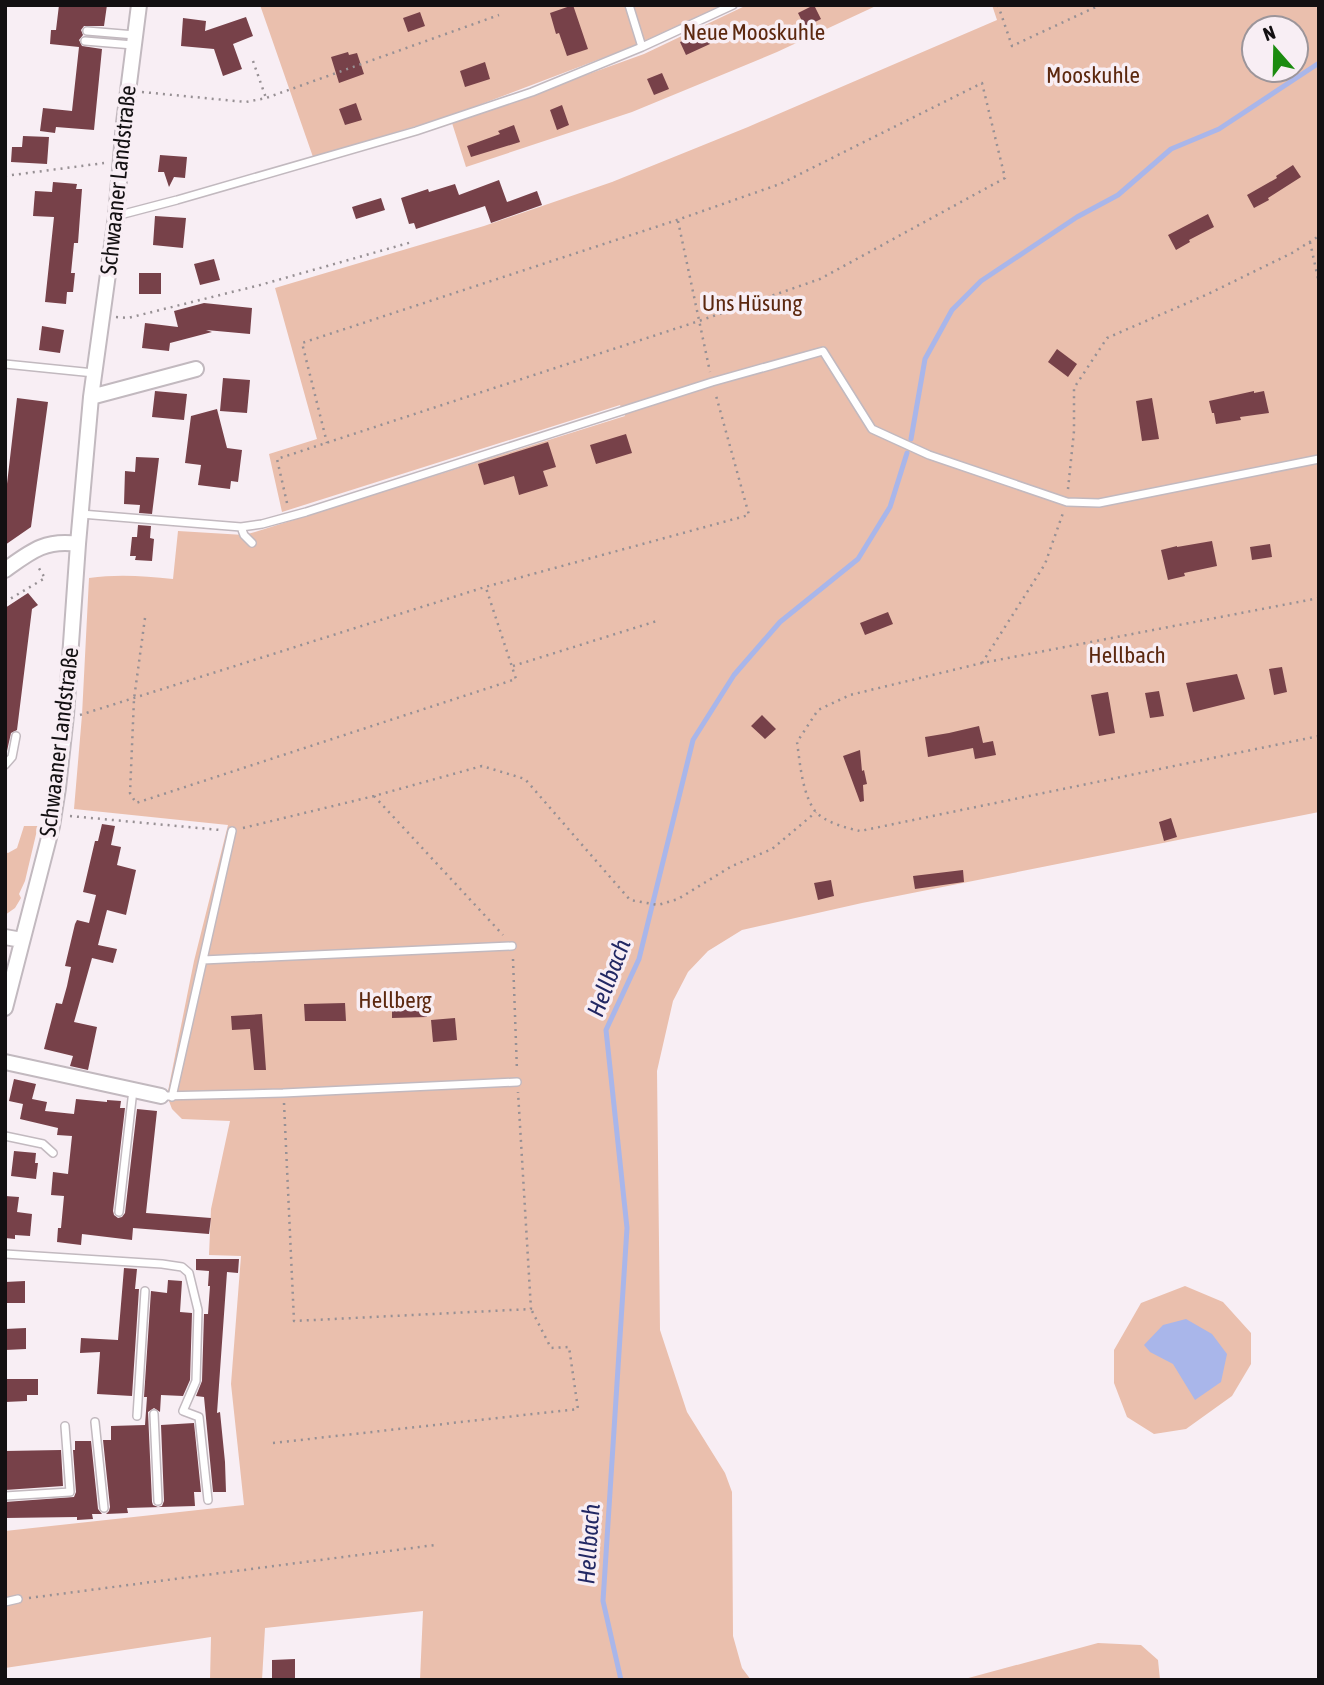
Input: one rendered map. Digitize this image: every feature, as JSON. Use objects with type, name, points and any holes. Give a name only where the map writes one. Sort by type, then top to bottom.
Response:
[{"type":"street","name":"Schwaaner Landstraße","points":[[5,1008],[52,825],[66,715],[91,397],[116,216],[139,5]]},
{"type":"street","points":[[91,397],[196,369]]},
{"type":"street","points":[[5,570],[49,543],[78,544]]},
{"type":"street","points":[[5,937],[22,940]]},
{"type":"street","points":[[5,1062],[166,1096]]},
{"type":"lane","points":[[629,5],[642,47]]},
{"type":"lane","points":[[116,216],[416,131],[532,92],[642,47],[733,5]]},
{"type":"lane","points":[[87,32],[134,40]]},
{"type":"lane","points":[[85,41],[134,40]]},
{"type":"lane","points":[[81,514],[241,527],[262,524],[712,382],[823,351],[872,429],[929,455],[1067,502],[1099,503],[1319,459]]},
{"type":"lane","points":[[5,364],[94,373]]},
{"type":"lane","points":[[241,527],[252,543]]},
{"type":"lane","points":[[5,765],[12,757],[16,736]]},
{"type":"lane","points":[[232,831],[203,960],[166,1096],[517,1082]]},
{"type":"lane","points":[[203,960],[512,946]]},
{"type":"lane","points":[[119,1212],[133,1090]]},
{"type":"lane","points":[[5,1136],[43,1144],[53,1153]]},
{"type":"lane","points":[[5,1254],[162,1264],[181,1267],[189,1273],[198,1310],[195,1381],[183,1411],[199,1417],[208,1500]]},
{"type":"lane","points":[[137,1416],[145,1291]]},
{"type":"lane","points":[[154,1414],[158,1501]]},
{"type":"lane","points":[[95,1422],[104,1508]]},
{"type":"lane","points":[[5,1496],[70,1492],[65,1426]]},
{"type":"lane","points":[[5,1602],[18,1599]]},
{"type":"path","points":[[998,5],[1012,46],[1100,5]]},
{"type":"path","points":[[128,90],[246,102],[266,98],[499,15]]},
{"type":"path","points":[[253,61],[266,98]]},
{"type":"path","points":[[290,517],[278,459],[327,443],[699,321],[820,279],[1005,178],[982,83],[780,184],[302,343],[327,443]]},
{"type":"path","points":[[5,176],[121,161]]},
{"type":"path","points":[[66,715],[82,715],[485,587],[749,515],[712,382],[677,220]]},
{"type":"path","points":[[982,663],[1045,565],[1067,502],[1074,431],[1074,388],[1107,338],[1208,294],[1292,253],[1319,236]]},
{"type":"path","points":[[102,316],[128,318],[260,285],[412,242]]},
{"type":"path","points":[[1310,242],[1319,283]]},
{"type":"path","points":[[5,602],[45,578],[29,553]]},
{"type":"path","points":[[145,618],[134,699],[130,793],[136,803],[516,679],[485,587]]},
{"type":"path","points":[[1319,598],[982,663],[850,695],[818,710],[797,742],[803,783],[816,812],[839,826],[860,831],[1319,736]]},
{"type":"path","points":[[512,666],[660,620]]},
{"type":"path","points":[[66,816],[232,831],[482,766],[525,779],[630,900],[659,905],[678,900],[732,866],[772,849],[816,812]]},
{"type":"path","points":[[273,1443],[578,1409],[569,1347],[551,1348],[531,1309],[517,1082],[512,946],[374,796]]},
{"type":"path","points":[[283,1093],[294,1321],[531,1309]]},
{"type":"path","points":[[18,1599],[435,1545]]},
{"type":"green space","points":[[260,5],[723,5],[629,48],[450,116],[313,157]]},
{"type":"green space","name":"Neue Mooskuhle","points":[[747,5],[878,5],[777,52],[632,112],[466,167],[452,123],[644,54]]},
{"type":"green space","points":[[992,5],[1319,5],[1319,812],[862,903],[742,930],[708,951],[688,972],[673,1001],[657,1071],[660,1330],[687,1412],[725,1473],[732,1492],[733,1636],[742,1668],[751,1680],[420,1680],[423,1611],[265,1628],[262,1680],[210,1680],[211,1637],[5,1668],[5,1531],[244,1505],[231,1384],[241,1256],[209,1255],[211,1209],[230,1121],[182,1119],[172,1109],[167,1096],[194,961],[228,825],[74,809],[89,578],[131,576],[173,579],[178,531],[244,535],[625,416],[620,405],[282,512],[269,454],[317,439],[275,288],[484,226],[612,182],[997,20]]},
{"type":"green space","points":[[24,826],[38,826],[25,881],[19,894],[21,898],[15,908],[5,915],[5,852],[17,848]]},
{"type":"green space","points":[[1185,1286],[1223,1302],[1251,1333],[1251,1364],[1232,1396],[1186,1429],[1154,1434],[1127,1417],[1114,1383],[1114,1350],[1141,1303]]},
{"type":"green space","points":[[1098,1643],[1141,1645],[1158,1660],[1160,1680],[961,1680]]},
{"type":"water","points":[[1186,1319],[1212,1334],[1227,1354],[1221,1382],[1195,1400],[1173,1364],[1150,1352],[1144,1345],[1163,1325]]},
{"type":"building","points":[[59,5],[107,5],[104,26],[84,26],[79,40],[82,46],[102,49],[94,130],[56,127],[55,133],[40,131],[43,108],[72,111],[79,47],[50,44],[51,30],[56,30]]},
{"type":"building","points":[[573,5],[588,49],[567,56],[559,33],[556,34],[550,13]]},
{"type":"building","points":[[814,5],[821,19],[805,27],[798,13]]},
{"type":"building","points":[[420,12],[425,26],[408,32],[403,18]]},
{"type":"building","points":[[246,17],[253,36],[233,44],[242,69],[223,76],[214,49],[181,46],[183,18],[206,21],[205,31]]},
{"type":"building","points":[[704,31],[710,44],[686,55],[680,42]]},
{"type":"building","points":[[348,52],[349,55],[357,53],[364,74],[339,83],[331,57]]},
{"type":"building","points":[[485,62],[490,79],[465,87],[460,71]]},
{"type":"building","points":[[662,73],[669,89],[654,95],[647,79]]},
{"type":"building","points":[[356,103],[362,120],[345,125],[339,109]]},
{"type":"building","points":[[562,105],[569,125],[557,130],[550,110]]},
{"type":"building","points":[[514,125],[520,142],[471,157],[467,146],[500,134],[498,131]]},
{"type":"building","points":[[23,136],[49,137],[47,164],[11,162],[12,147],[22,147]]},
{"type":"building","points":[[160,155],[187,157],[185,178],[174,177],[169,187],[164,172],[158,172]]},
{"type":"building","points":[[1293,165],[1301,177],[1254,208],[1247,195],[1277,178],[1276,176]]},
{"type":"building","points":[[499,180],[507,202],[537,191],[542,205],[491,223],[485,206],[416,229],[414,223],[409,224],[401,198],[455,184],[459,195]]},
{"type":"building","points":[[53,182],[77,184],[76,189],[82,189],[78,243],[74,243],[71,273],[75,273],[73,292],[67,292],[66,304],[45,302],[54,217],[33,216],[35,191],[52,192]]},
{"type":"building","points":[[381,198],[385,210],[356,219],[352,207]]},
{"type":"building","points":[[1208,214],[1214,227],[1176,250],[1168,235]]},
{"type":"building","points":[[155,216],[186,218],[183,248],[153,245]]},
{"type":"building","points":[[214,259],[220,280],[200,285],[194,264]]},
{"type":"building","points":[[139,273],[161,273],[161,294],[139,294]]},
{"type":"building","points":[[204,303],[252,308],[250,334],[206,330],[212,332],[170,343],[169,351],[142,348],[145,323],[178,327],[174,311]]},
{"type":"building","points":[[42,326],[64,330],[60,353],[39,350]]},
{"type":"building","points":[[1057,349],[1077,364],[1068,377],[1048,362]]},
{"type":"building","points":[[223,378],[250,380],[247,413],[220,411]]},
{"type":"building","points":[[155,391],[187,394],[184,420],[152,417]]},
{"type":"building","points":[[1264,391],[1269,413],[1216,424],[1209,401]]},
{"type":"building","points":[[17,398],[48,402],[31,527],[5,545],[5,501]]},
{"type":"building","points":[[1152,398],[1159,439],[1142,441],[1136,401]]},
{"type":"building","points":[[217,409],[227,448],[242,450],[238,482],[231,481],[230,489],[198,485],[201,465],[185,463],[191,416]]},
{"type":"building","points":[[626,434],[632,453],[596,464],[590,445]]},
{"type":"building","points":[[548,442],[556,467],[543,471],[548,486],[519,495],[514,476],[484,485],[478,464]]},
{"type":"building","points":[[136,457],[159,458],[152,514],[139,513],[140,505],[124,504],[125,471],[135,472]]},
{"type":"building","points":[[138,525],[151,526],[150,538],[154,539],[152,561],[135,560],[136,556],[130,556],[132,537],[137,537]]},
{"type":"building","points":[[1212,541],[1217,566],[1184,573],[1185,576],[1168,580],[1161,550]]},
{"type":"building","points":[[1270,544],[1272,557],[1252,560],[1250,547]]},
{"type":"building","points":[[28,593],[38,605],[32,609],[17,730],[11,733],[5,751],[5,608]]},
{"type":"building","points":[[888,612],[893,624],[865,635],[860,623]]},
{"type":"building","points":[[1282,667],[1287,692],[1274,695],[1269,669]]},
{"type":"building","points":[[1237,674],[1245,699],[1193,712],[1186,683]]},
{"type":"building","points":[[1159,691],[1164,716],[1150,718],[1145,693]]},
{"type":"building","points":[[1108,692],[1115,733],[1099,736],[1091,695]]},
{"type":"building","points":[[762,715],[776,729],[765,739],[751,726]]},
{"type":"building","points":[[979,726],[983,743],[993,741],[996,755],[975,759],[973,748],[928,757],[925,737]]},
{"type":"building","points":[[860,750],[862,771],[864,770],[867,784],[863,785],[864,801],[860,802],[843,756]]},
{"type":"building","points":[[1171,818],[1177,837],[1164,841],[1159,822]]},
{"type":"building","points":[[102,824],[115,826],[111,845],[121,847],[117,865],[136,870],[126,915],[107,910],[98,945],[117,949],[113,963],[92,958],[74,1022],[97,1027],[88,1070],[70,1066],[73,1056],[44,1049],[56,1003],[62,1004],[67,986],[71,967],[65,966],[75,924],[77,920],[89,923],[96,895],[83,892],[95,841],[98,841]]},
{"type":"building","points":[[963,870],[964,882],[915,889],[913,876]]},
{"type":"building","points":[[831,880],[834,896],[818,900],[814,883]]},
{"type":"building","points":[[427,1000],[427,1017],[392,1018],[392,1001]]},
{"type":"building","points":[[345,1003],[346,1021],[305,1021],[304,1004]]},
{"type":"building","points":[[262,1014],[266,1070],[254,1070],[250,1029],[232,1030],[231,1016]]},
{"type":"building","points":[[455,1018],[457,1040],[433,1042],[431,1020]]},
{"type":"building","points":[[14,1079],[36,1084],[32,1099],[47,1102],[45,1111],[74,1114],[76,1099],[121,1101],[120,1108],[125,1108],[113,1211],[118,1218],[125,1213],[137,1109],[157,1111],[146,1213],[211,1218],[209,1234],[133,1228],[132,1240],[82,1234],[81,1245],[57,1242],[64,1196],[51,1195],[53,1172],[68,1174],[72,1136],[57,1135],[58,1128],[20,1119],[23,1104],[9,1101]]},
{"type":"building","points":[[14,1151],[36,1153],[36,1179],[11,1176]]},
{"type":"building","points":[[5,1196],[19,1197],[17,1212],[32,1214],[30,1236],[15,1235],[15,1239],[5,1238]]},
{"type":"building","points":[[196,1259],[239,1259],[238,1273],[227,1272],[217,1413],[220,1412],[226,1492],[213,1492],[204,1397],[196,1396],[202,1381],[204,1314],[208,1314],[210,1286],[209,1271],[196,1270]]},
{"type":"building","points":[[124,1268],[137,1269],[135,1289],[139,1289],[132,1396],[97,1394],[100,1352],[80,1353],[81,1338],[118,1340]]},
{"type":"building","points":[[168,1280],[182,1281],[180,1312],[192,1313],[190,1380],[183,1396],[161,1395],[160,1412],[154,1408],[148,1412],[152,1502],[158,1507],[162,1506],[164,1501],[161,1425],[194,1423],[201,1492],[194,1492],[195,1506],[127,1508],[128,1513],[106,1514],[110,1507],[103,1440],[111,1440],[111,1426],[145,1425],[147,1397],[144,1397],[151,1291],[167,1293]]},
{"type":"building","points":[[25,1281],[25,1303],[5,1303],[5,1282]]},
{"type":"building","points":[[26,1328],[26,1349],[5,1350],[5,1329]]},
{"type":"building","points":[[5,1379],[38,1379],[38,1395],[27,1395],[27,1401],[5,1402]]},
{"type":"building","points":[[75,1441],[91,1441],[98,1509],[102,1514],[92,1514],[93,1519],[77,1520],[77,1517],[5,1518],[5,1502],[74,1497]]},
{"type":"building","points":[[61,1450],[63,1486],[5,1490],[5,1451]]},
{"type":"building","points":[[295,1659],[295,1680],[272,1680],[272,1660]]},
{"type":"waterway","name":"Hellbach","points":[[911,439],[925,359],[952,310],[981,281],[1077,217],[1118,195],[1171,149],[1219,129],[1319,63]]},
{"type":"waterway","name":"Hellbach","points":[[621,1680],[603,1601],[627,1228],[606,1030],[639,959],[693,740],[734,675],[780,622],[858,559],[890,507],[907,453]]},
{"type":"park label","name":"Mooskuhle","points":[[1093,75]]},
{"type":"park label","name":"Uns Hüsung","points":[[752,303]]},
{"type":"park label","name":"Hellberg","points":[[395,1000]]}]
